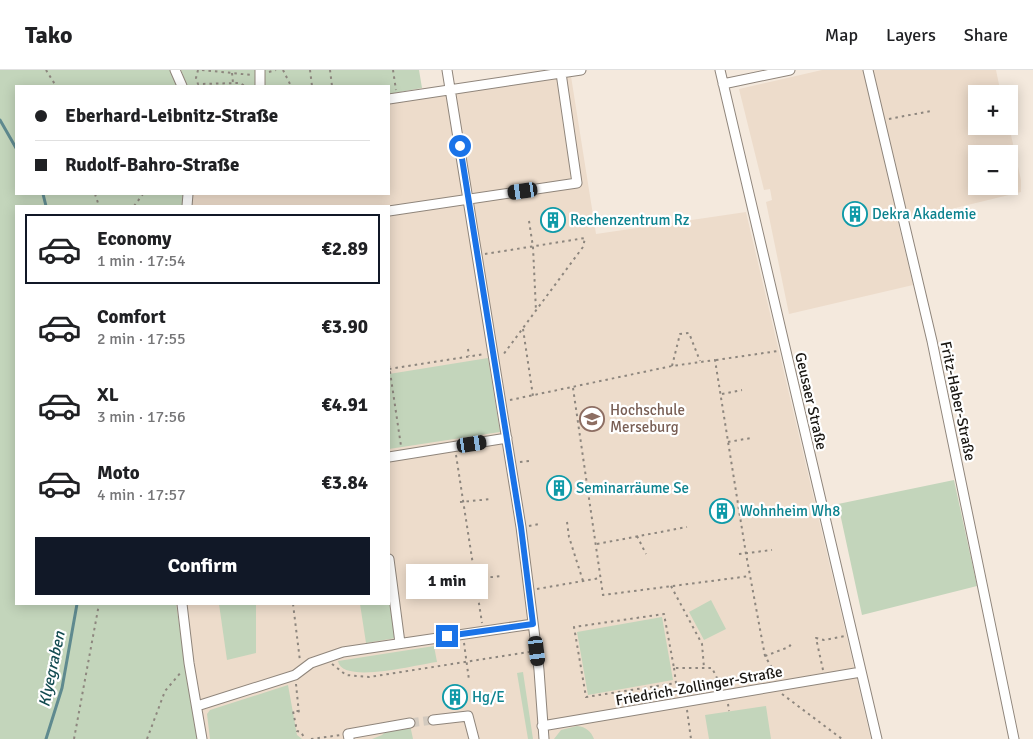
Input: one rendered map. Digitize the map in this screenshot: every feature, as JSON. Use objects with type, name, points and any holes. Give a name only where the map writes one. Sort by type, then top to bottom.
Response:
[{"type":"street","points":[[175,70],[182,85]]},
{"type":"street","points":[[447,70],[530,590],[544,739]]},
{"type":"street","points":[[394,98],[581,70]]},
{"type":"street","name":"Geusaer Straße","points":[[720,70],[877,739]]},
{"type":"street","points":[[723,84],[790,70]]},
{"type":"street","name":"Fritz-Haber-Straße","points":[[868,70],[932,341],[1014,739]]},
{"type":"street","points":[[260,72],[260,85]]},
{"type":"street","points":[[390,211],[577,183],[561,73]]},
{"type":"street","points":[[390,457],[507,438]]},
{"type":"street","points":[[390,567],[400,643]]},
{"type":"street","points":[[182,605],[189,662],[198,706],[202,739]]},
{"type":"street","points":[[198,706],[295,675],[311,663],[325,657],[400,643],[533,624]]},
{"type":"street","name":"Friedrich-Zollinger-Straße","points":[[542,726],[726,695],[780,690],[825,678],[861,672]]},
{"type":"street","points":[[433,720],[468,716],[474,739]]},
{"type":"street","points":[[348,736],[410,724]]},
{"type":"path","points":[[46,70],[55,85]]},
{"type":"path","points":[[198,70],[196,78],[198,84],[240,83],[243,85]]},
{"type":"path","points":[[202,70],[232,74],[260,72]]},
{"type":"path","points":[[283,70],[290,85]]},
{"type":"path","points":[[310,70],[312,85]]},
{"type":"path","points":[[330,70],[332,85]]},
{"type":"path","points":[[393,70],[394,98]]},
{"type":"path","points":[[232,74],[233,83]]},
{"type":"path","points":[[880,121],[930,111]]},
{"type":"path","points":[[529,221],[533,247],[536,311]]},
{"type":"path","points":[[390,369],[469,356],[494,356],[501,358],[583,247],[585,238],[478,255]]},
{"type":"path","points":[[523,329],[533,396]]},
{"type":"path","points":[[672,366],[680,334],[689,333],[700,362]]},
{"type":"path","points":[[468,350],[469,356]]},
{"type":"path","points":[[501,401],[573,388],[672,366],[785,350]]},
{"type":"path","points":[[715,360],[746,554],[765,656],[778,677],[780,690],[842,739]]},
{"type":"path","points":[[390,376],[402,455]]},
{"type":"path","points":[[573,388],[604,595],[750,576]]},
{"type":"path","points":[[721,394],[742,390]]},
{"type":"path","points":[[728,442],[751,438]]},
{"type":"path","points":[[456,453],[483,630]]},
{"type":"path","points":[[462,502],[491,499]]},
{"type":"path","points":[[567,522],[569,537],[584,581]]},
{"type":"path","points":[[597,544],[687,527]]},
{"type":"path","points":[[637,536],[646,554]]},
{"type":"path","points":[[739,554],[772,550]]},
{"type":"path","points":[[472,579],[502,576]]},
{"type":"path","points":[[530,590],[600,578]]},
{"type":"path","points":[[441,583],[458,581]]},
{"type":"path","points":[[670,586],[702,644],[704,668]]},
{"type":"path","points":[[74,739],[99,605]]},
{"type":"path","points":[[293,605],[300,656],[295,675],[299,714]]},
{"type":"path","points":[[664,614],[674,668],[676,682],[586,697],[574,627],[664,614]]},
{"type":"path","points":[[825,678],[816,638],[824,640],[852,635]]},
{"type":"path","points":[[765,656],[789,648],[792,643]]},
{"type":"path","points":[[465,649],[470,680]]},
{"type":"path","points":[[325,657],[346,675],[355,677],[519,653]]},
{"type":"path","points":[[147,739],[165,691],[189,662]]},
{"type":"path","points":[[674,668],[712,668],[726,695]]},
{"type":"path","points":[[686,702],[691,739]]},
{"type":"path","points":[[299,711],[293,711],[297,731],[301,732],[305,739]]},
{"type":"path","points":[[311,739],[348,736]]},
{"type":"shaded area","name":"Hochschule Merseburg","points":[[570,70],[596,234],[746,212],[871,739],[197,739],[176,605],[390,605],[390,205],[182,205],[183,195],[390,195],[390,97]]},
{"type":"shaded area","points":[[822,70],[996,70],[999,85],[968,85],[968,135],[1011,135],[1013,145],[968,145],[968,195],[1009,195],[898,222],[913,285],[789,314],[766,202],[772,200],[770,189],[764,190],[739,89]]},
{"type":"shaded area","points":[[1018,166],[1021,180],[1021,192],[1018,193]]},
{"type":"green space","points":[[0,70],[170,70],[179,85],[15,85],[15,195],[183,195],[182,205],[15,205],[15,605],[176,605],[197,739],[0,739]]},
{"type":"green space","points":[[181,70],[419,70],[422,88],[390,94],[390,85],[187,85]]},
{"type":"green space","points":[[488,358],[500,432],[390,449],[390,374]]},
{"type":"green space","points":[[954,480],[977,586],[862,615],[838,504]]},
{"type":"green space","points":[[390,597],[396,638],[366,643],[360,605],[390,605]]},
{"type":"green space","points":[[711,600],[726,629],[704,640],[689,612]]},
{"type":"green space","points":[[219,605],[256,605],[256,653],[227,660]]},
{"type":"green space","points":[[662,617],[673,680],[588,695],[577,632]]},
{"type":"green space","points":[[434,646],[437,662],[399,669],[353,672],[343,668],[338,661]]},
{"type":"green space","points":[[523,672],[533,739],[528,739],[517,673]]},
{"type":"green space","points":[[288,685],[297,735],[302,739],[210,739],[207,714],[210,710]]},
{"type":"green space","points":[[766,706],[771,739],[709,739],[705,715]]},
{"type":"green space","points":[[410,725],[413,739],[372,739],[382,735],[389,728]]},
{"type":"green space","points":[[577,726],[588,730],[594,739],[554,739],[561,730]]},
{"type":"waterway","name":"Klyegraben","points":[[0,120],[15,146]]},
{"type":"waterway","name":"Klyegraben","points":[[43,195],[46,205]]},
{"type":"waterway","name":"Klyegraben","points":[[46,739],[62,688],[77,605]]},
{"type":"tunnel","points":[[410,723],[433,720]]},
{"type":"place","name":"Dekra Akademie","points":[[855,214]]},
{"type":"place","name":"Rechenzentrum Rz","points":[[553,220]]},
{"type":"place","name":"Hochschule Merseburg","points":[[592,419]]},
{"type":"place","name":"Seminarräume Se","points":[[559,488]]},
{"type":"place","name":"Wohnheim Wh8","points":[[722,511]]},
{"type":"place","name":"Hg/E","points":[[455,697]]},
{"type":"route","points":[[447,636],[533,624],[521,527],[460,146]]}]
